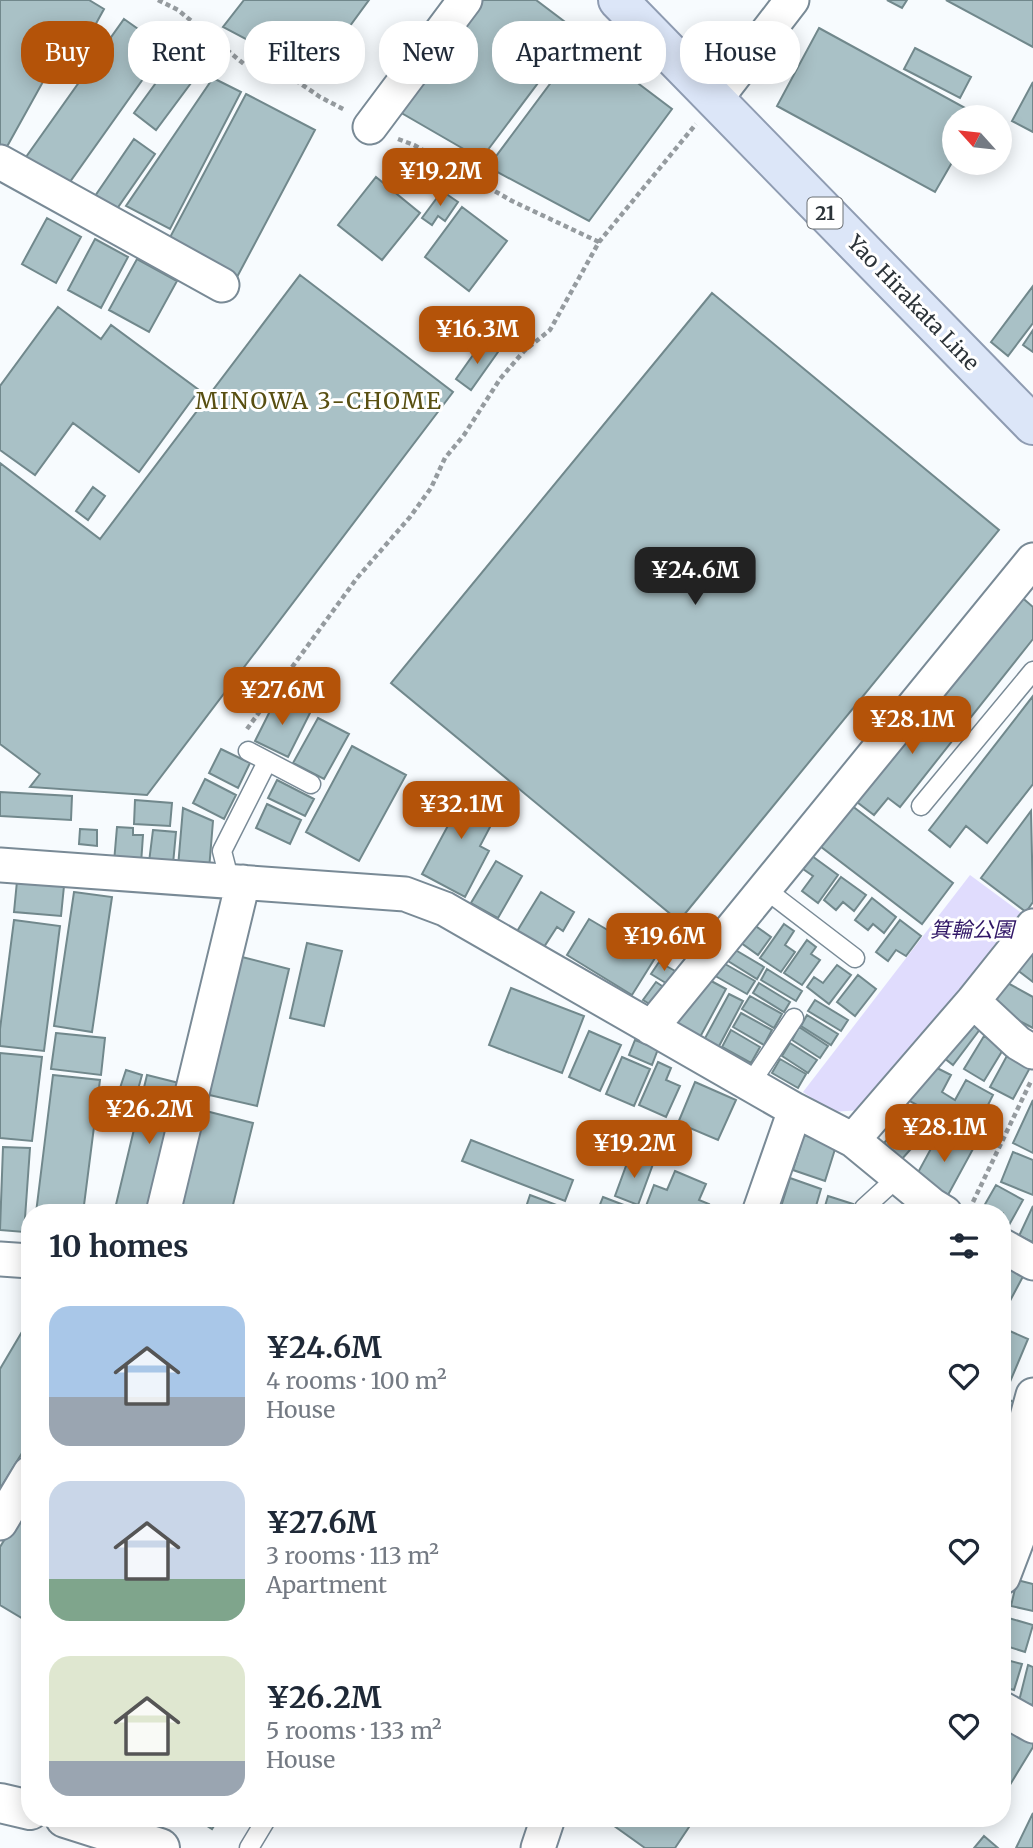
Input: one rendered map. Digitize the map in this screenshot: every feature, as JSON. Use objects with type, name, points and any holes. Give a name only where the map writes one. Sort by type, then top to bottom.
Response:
[{"type":"main road","name":"Yao Hirakata Line","points":[[618,0],[1033,425]]},
{"type":"street","points":[[370,127],[465,0]]},
{"type":"street","points":[[715,100],[792,0]]},
{"type":"street","points":[[0,162],[222,285]]},
{"type":"street","points":[[652,1028],[1033,560]]},
{"type":"street","points":[[0,865],[405,894],[445,909],[795,1110],[853,1140],[931,1204]]},
{"type":"street","points":[[165,1204],[237,882]]},
{"type":"street","points":[[853,1140],[973,1001],[1033,926]]},
{"type":"street","points":[[973,1001],[1018,1044],[1033,1052]]},
{"type":"street","points":[[762,1204],[795,1110]]},
{"type":"street","points":[[1011,1251],[1033,1264]]},
{"type":"street","points":[[0,1259],[21,1260]]},
{"type":"street","points":[[1011,1556],[1019,1535],[1023,1500],[1018,1450],[1032,1402]]},
{"type":"street","points":[[0,1523],[21,1488]]},
{"type":"street","points":[[1011,1714],[1033,1726]]},
{"type":"street","points":[[0,1803],[21,1808]]},
{"type":"street","points":[[94,1827],[160,1848]]},
{"type":"street","points":[[538,1848],[545,1827]]},
{"type":"lane","points":[[921,806],[1033,671]]},
{"type":"lane","points":[[248,751],[311,784]]},
{"type":"lane","points":[[237,882],[222,851],[267,762]]},
{"type":"lane","points":[[765,889],[855,958]]},
{"type":"lane","points":[[750,1084],[794,1018]]},
{"type":"lane","points":[[868,1204],[898,1177]]},
{"type":"lane","points":[[250,1848],[262,1827]]},
{"type":"path","points":[[248,751],[246,727],[357,578],[410,517],[500,379],[524,351],[550,330],[599,242],[715,100]]},
{"type":"path","points":[[972,1204],[1033,1077]]},
{"type":"green space","name":"箕輪公園","points":[[970,875],[1028,918],[862,1110],[832,1112],[803,1092]]},
{"type":"building","points":[[0,0],[89,0],[104,9],[97,21],[21,21],[21,84],[42,84],[4,152],[0,149]]},
{"type":"building","points":[[244,0],[369,0],[354,21],[244,21],[244,38],[230,31],[230,21],[228,21]]},
{"type":"building","points":[[483,0],[536,0],[564,21],[492,21],[492,84],[537,84],[481,159],[398,111],[419,84],[478,84],[478,21],[467,21]]},
{"type":"building","points":[[887,0],[907,0],[902,8]]},
{"type":"building","points":[[946,0],[1033,0],[1033,47]]},
{"type":"building","points":[[124,19],[128,22],[128,84],[139,84],[67,186],[26,157],[78,84],[114,84],[114,33]]},
{"type":"building","points":[[819,28],[960,105],[942,105],[942,175],[945,175],[935,192],[777,106],[789,84],[800,84],[800,63]]},
{"type":"building","points":[[915,48],[971,77],[960,98],[904,69]]},
{"type":"building","points":[[1033,82],[1033,132],[1012,121]]},
{"type":"building","points":[[155,84],[190,84],[156,130],[134,113]]},
{"type":"building","points":[[209,84],[225,84],[241,92],[170,229],[126,206]]},
{"type":"building","points":[[550,84],[639,84],[672,109],[589,221],[488,167]]},
{"type":"building","points":[[246,94],[315,130],[236,279],[167,243]]},
{"type":"building","points":[[134,139],[155,154],[114,213],[93,199]]},
{"type":"building","points":[[376,177],[420,213],[382,260],[338,225]]},
{"type":"building","points":[[442,191],[458,202],[445,221],[438,216],[432,225],[422,218]]},
{"type":"building","points":[[462,207],[507,241],[469,291],[425,257]]},
{"type":"building","points":[[47,218],[81,237],[56,283],[22,264]]},
{"type":"building","points":[[95,239],[128,257],[101,308],[68,290]]},
{"type":"building","points":[[137,259],[177,281],[149,332],[109,310]]},
{"type":"building","points":[[300,275],[453,392],[147,795],[30,787],[40,774],[0,744],[0,463],[100,539]]},
{"type":"building","points":[[1033,286],[1033,323],[1008,356],[991,342]]},
{"type":"building","points":[[712,293],[999,530],[679,921],[391,683]]},
{"type":"building","points":[[58,307],[101,339],[111,325],[199,390],[139,472],[73,423],[35,475],[0,450],[0,386]]},
{"type":"building","points":[[1033,330],[1033,352],[1023,345]]},
{"type":"building","points":[[483,341],[498,352],[471,390],[456,379]]},
{"type":"building","points":[[93,487],[105,496],[88,520],[76,511]]},
{"type":"building","points":[[1018,594],[1033,607],[1033,639],[971,717],[940,692]]},
{"type":"building","points":[[934,695],[968,721],[900,807],[888,798],[874,815],[853,799]]},
{"type":"building","points":[[1033,696],[1033,784],[987,843],[966,826],[950,847],[929,830]]},
{"type":"building","points":[[277,697],[310,713],[288,757],[255,741]]},
{"type":"building","points":[[318,718],[349,734],[324,779],[293,763]]},
{"type":"building","points":[[352,746],[406,775],[359,861],[306,832]]},
{"type":"building","points":[[221,749],[250,763],[238,788],[209,773]]},
{"type":"building","points":[[205,779],[236,795],[224,819],[193,803]]},
{"type":"building","points":[[277,780],[314,799],[305,816],[268,798]]},
{"type":"building","points":[[450,784],[499,810],[480,846],[489,851],[465,897],[422,874],[451,820],[435,812]]},
{"type":"building","points":[[0,792],[72,796],[71,820],[0,816]]},
{"type":"building","points":[[135,800],[172,803],[170,826],[134,824]]},
{"type":"building","points":[[847,802],[953,883],[922,924],[816,843]]},
{"type":"building","points":[[267,804],[301,820],[290,844],[256,828]]},
{"type":"building","points":[[183,808],[213,821],[209,870],[178,867]]},
{"type":"building","points":[[1031,811],[1033,902],[1026,912],[981,878]]},
{"type":"building","points":[[117,827],[133,828],[133,835],[143,835],[141,864],[114,862]]},
{"type":"building","points":[[80,829],[97,830],[97,846],[79,844]]},
{"type":"building","points":[[153,830],[176,832],[173,864],[149,862]]},
{"type":"building","points":[[812,856],[838,875],[818,903],[802,891],[813,876],[803,869]]},
{"type":"building","points":[[496,861],[522,876],[498,918],[471,903]]},
{"type":"building","points":[[841,877],[866,895],[854,911],[843,902],[836,910],[824,900]]},
{"type":"building","points":[[17,881],[64,886],[61,916],[14,912]]},
{"type":"building","points":[[74,892],[112,897],[92,1032],[54,1026]]},
{"type":"building","points":[[541,892],[574,912],[563,931],[557,927],[542,950],[516,933]]},
{"type":"building","points":[[872,898],[896,917],[884,933],[873,924],[868,930],[855,920]]},
{"type":"building","points":[[589,919],[655,958],[632,995],[567,955]]},
{"type":"building","points":[[14,920],[60,926],[44,1051],[0,1046]]},
{"type":"building","points":[[900,920],[921,936],[906,956],[896,950],[888,961],[876,952]]},
{"type":"building","points":[[750,922],[771,937],[758,955],[737,940]]},
{"type":"building","points":[[784,924],[794,931],[785,945],[795,952],[781,972],[760,958]]},
{"type":"building","points":[[807,940],[816,947],[811,954],[820,960],[802,985],[784,973]]},
{"type":"building","points":[[307,943],[342,951],[324,1026],[290,1018]]},
{"type":"building","points":[[727,945],[764,967],[757,979],[720,956]]},
{"type":"building","points":[[1033,945],[1033,982],[1016,969]]},
{"type":"building","points":[[238,956],[289,969],[257,1106],[205,1094]]},
{"type":"building","points":[[718,960],[755,981],[747,994],[710,973]]},
{"type":"building","points":[[659,962],[677,972],[669,985],[651,974]]},
{"type":"building","points":[[837,965],[851,975],[829,1004],[807,987],[814,977],[823,983]]},
{"type":"building","points":[[767,969],[802,991],[796,1001],[761,980]]},
{"type":"building","points":[[858,975],[876,989],[855,1016],[837,1002]]},
{"type":"building","points":[[702,976],[726,989],[699,1039],[675,1026]]},
{"type":"building","points":[[1004,981],[1033,997],[1033,1028],[991,1006]]},
{"type":"building","points":[[656,982],[668,990],[656,1008],[643,1000]]},
{"type":"building","points":[[759,983],[790,1002],[784,1012],[753,993]]},
{"type":"building","points":[[511,988],[584,1016],[562,1073],[489,1045]]},
{"type":"building","points":[[729,994],[743,1001],[718,1048],[704,1040]]},
{"type":"building","points":[[750,996],[782,1014],[774,1028],[742,1009]]},
{"type":"building","points":[[815,1000],[848,1020],[841,1031],[808,1011]]},
{"type":"building","points":[[741,1013],[772,1030],[764,1045],[733,1027]]},
{"type":"building","points":[[970,1013],[984,1024],[953,1065],[939,1054]]},
{"type":"building","points":[[807,1015],[838,1034],[831,1045],[801,1026]]},
{"type":"building","points":[[799,1027],[828,1046],[820,1058],[792,1040]]},
{"type":"building","points":[[731,1030],[760,1047],[751,1063],[722,1047]]},
{"type":"building","points":[[589,1031],[621,1045],[600,1091],[569,1077]]},
{"type":"building","points":[[56,1033],[105,1038],[101,1075],[51,1069]]},
{"type":"building","points":[[984,1036],[1004,1048],[984,1081],[964,1069]]},
{"type":"building","points":[[635,1040],[658,1049],[652,1065],[629,1055]]},
{"type":"building","points":[[790,1043],[817,1060],[808,1073],[782,1056]]},
{"type":"building","points":[[1009,1052],[1032,1064],[1013,1099],[990,1087]]},
{"type":"building","points":[[0,1053],[42,1057],[32,1141],[0,1138]]},
{"type":"building","points":[[622,1057],[650,1069],[634,1106],[606,1094]]},
{"type":"building","points":[[780,1059],[806,1074],[798,1088],[772,1073]]},
{"type":"building","points":[[658,1062],[671,1068],[666,1080],[680,1086],[666,1117],[639,1105]]},
{"type":"building","points":[[929,1064],[951,1075],[942,1092],[955,1100],[966,1080],[993,1095],[973,1135],[902,1097]]},
{"type":"building","points":[[126,1070],[142,1075],[137,1093],[120,1088]]},
{"type":"building","points":[[53,1075],[100,1080],[84,1204],[37,1204]]},
{"type":"building","points":[[147,1075],[183,1084],[154,1204],[116,1204]]},
{"type":"building","points":[[695,1082],[736,1100],[718,1140],[678,1123]]},
{"type":"building","points":[[1033,1100],[1033,1153],[1013,1143]]},
{"type":"building","points":[[202,1110],[253,1123],[233,1204],[178,1204]]},
{"type":"building","points":[[910,1114],[928,1130],[901,1160],[884,1143]]},
{"type":"building","points":[[940,1132],[973,1149],[948,1195],[915,1178]]},
{"type":"building","points":[[804,1135],[836,1146],[825,1181],[793,1170]]},
{"type":"building","points":[[471,1140],[573,1180],[565,1201],[462,1161]]},
{"type":"building","points":[[3,1147],[30,1148],[26,1204],[21,1204],[21,1232],[0,1230]]},
{"type":"building","points":[[1013,1152],[1033,1160],[1033,1195],[1001,1182]]},
{"type":"building","points":[[630,1155],[653,1164],[638,1204],[615,1196]]},
{"type":"building","points":[[675,1171],[706,1184],[699,1200],[709,1204],[647,1204],[654,1185],[667,1190]]},
{"type":"building","points":[[790,1178],[821,1189],[817,1204],[782,1204]]},
{"type":"building","points":[[996,1185],[1023,1200],[1011,1221],[1011,1204],[985,1204]]},
{"type":"building","points":[[530,1195],[554,1204],[527,1204]]},
{"type":"building","points":[[828,1196],[853,1204],[826,1204]]},
{"type":"building","points":[[603,1197],[621,1204],[600,1204]]},
{"type":"building","points":[[1033,1206],[1033,1242],[1019,1236]]},
{"type":"building","points":[[1011,1257],[1028,1267],[1011,1299]]},
{"type":"building","points":[[1011,1332],[1028,1339],[1011,1379]]},
{"type":"building","points":[[21,1333],[21,1455],[0,1489],[0,1369]]},
{"type":"building","points":[[21,1513],[21,1618],[0,1605],[0,1547]]},
{"type":"building","points":[[1017,1580],[1033,1584],[1033,1611],[1011,1606]]},
{"type":"building","points":[[1011,1619],[1033,1625],[1025,1652],[1011,1648]]},
{"type":"building","points":[[1011,1661],[1022,1664],[1014,1690],[1011,1689]]},
{"type":"building","points":[[1028,1665],[1033,1667],[1033,1705],[1019,1701]]},
{"type":"building","points":[[1011,1725],[1033,1739],[1033,1747],[1011,1783]]},
{"type":"building","points":[[1033,1813],[1033,1848],[1016,1848]]},
{"type":"building","points":[[616,1827],[689,1827],[675,1848],[645,1848]]},
{"type":"building","points":[[984,1836],[998,1848],[974,1848]]},
{"type":"district","name":"MINOWA 3-CHOME","points":[[319,401]]}]
